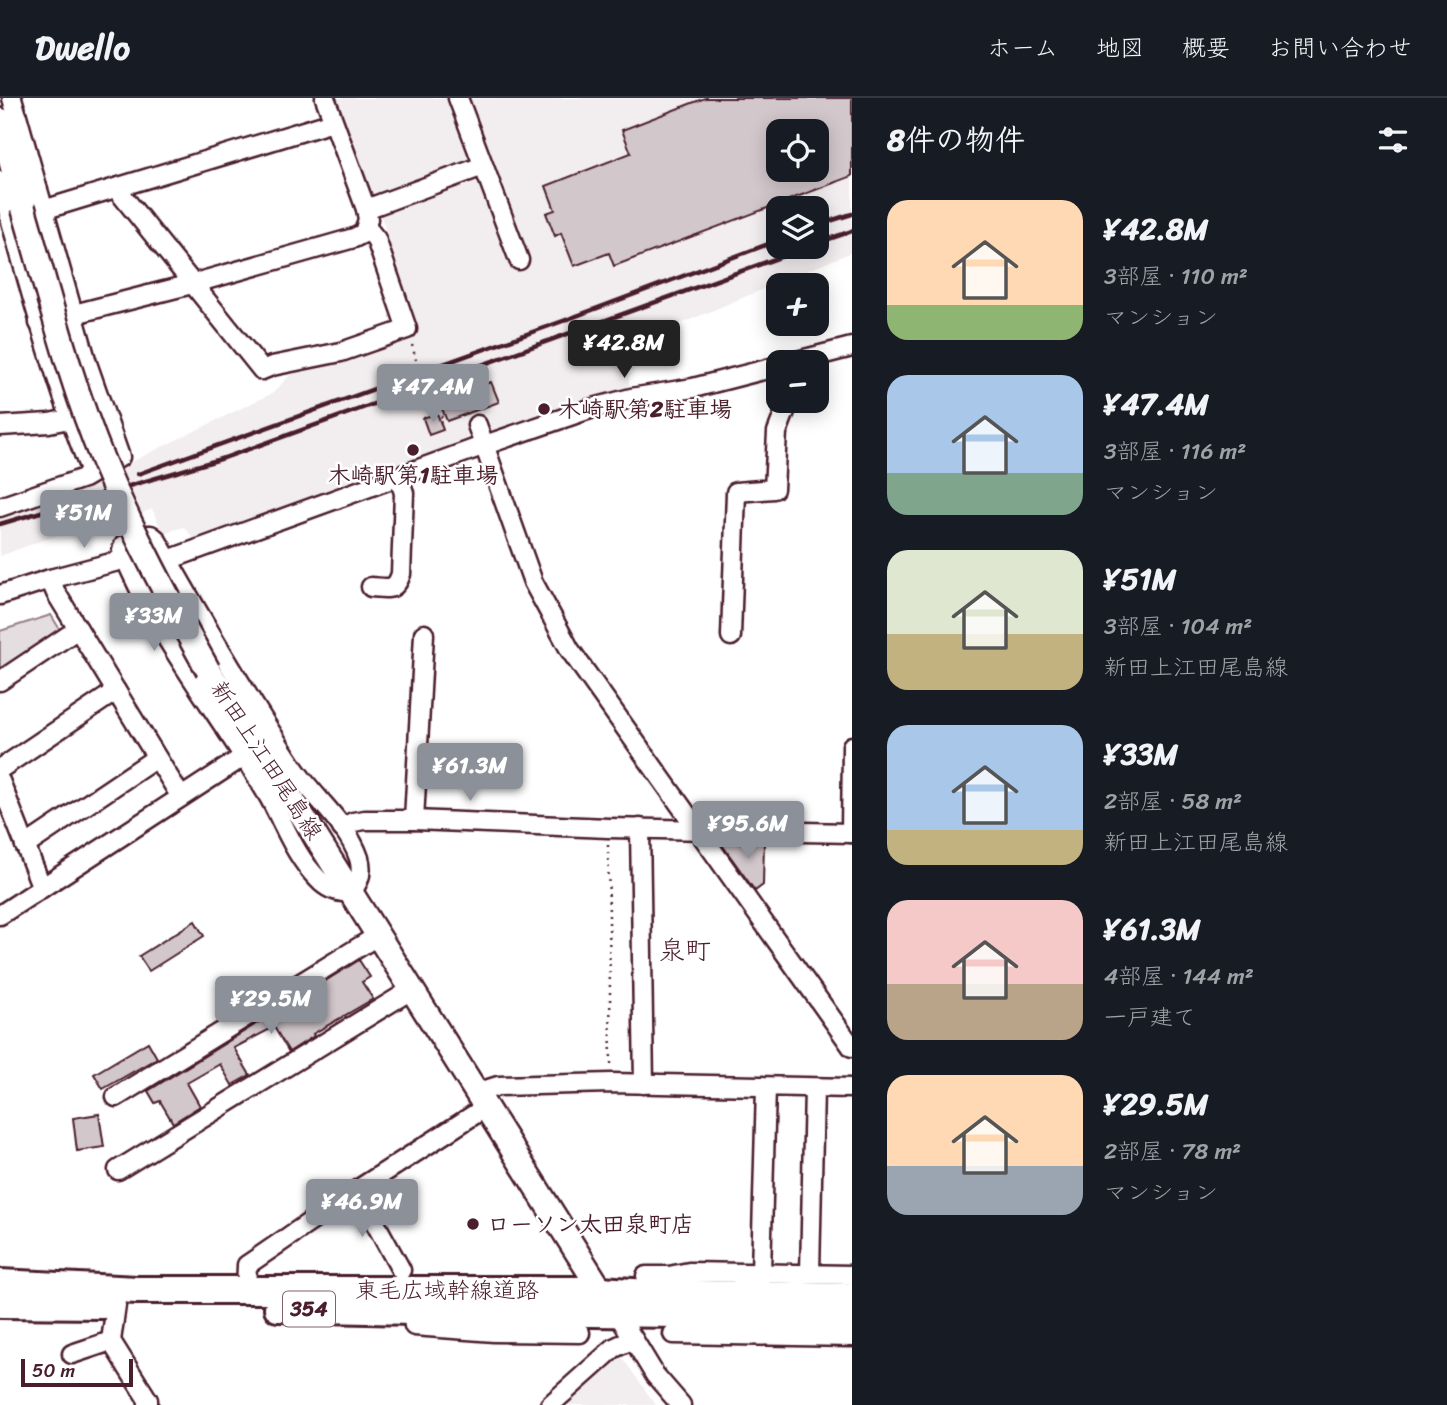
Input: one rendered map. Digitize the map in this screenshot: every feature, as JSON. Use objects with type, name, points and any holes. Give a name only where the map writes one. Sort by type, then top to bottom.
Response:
[{"type":"highway","name":"東毛広域幹線道路","points":[[0,1283],[138,1290],[600,1290],[852,1297]]},
{"type":"highway","name":"東毛広域幹線道路","points":[[8,1302],[412,1311],[495,1322],[618,1314],[852,1316]]},
{"type":"main road","name":"新田上江田尾島線","points":[[0,120],[33,208],[69,366],[104,463],[150,564],[208,670],[351,892],[600,1290],[618,1314]]},
{"type":"street","points":[[0,507],[84,478],[90,472],[120,457],[73,315],[33,208],[12,98]]},
{"type":"street","points":[[116,188],[191,285],[262,370],[341,352],[407,329],[376,239],[367,229],[366,209],[325,98]]},
{"type":"street","points":[[458,98],[519,260]]},
{"type":"street","points":[[33,208],[116,188],[333,122]]},
{"type":"street","points":[[366,209],[483,166]]},
{"type":"street","points":[[0,181],[39,323],[69,419],[90,472]]},
{"type":"street","points":[[39,323],[191,285],[354,238],[367,229]]},
{"type":"street","points":[[829,353],[852,347]]},
{"type":"street","points":[[168,560],[485,445],[606,405],[693,388],[766,369]]},
{"type":"street","points":[[731,636],[736,492],[774,489],[777,432],[784,413]]},
{"type":"street","points":[[0,426],[49,424],[69,419]]},
{"type":"street","points":[[477,425],[533,582],[570,650],[852,1047]]},
{"type":"street","points":[[371,587],[391,588],[398,584],[401,574],[404,493],[399,477]]},
{"type":"street","points":[[144,536],[151,536],[156,539],[168,560],[208,632],[296,771],[342,828],[353,846],[361,869],[358,885],[351,892],[338,892],[322,883],[308,867],[269,797],[158,622],[122,550],[124,545],[144,536]]},
{"type":"street","points":[[0,595],[126,559]]},
{"type":"street","points":[[50,579],[181,797]]},
{"type":"street","points":[[0,681],[78,629]]},
{"type":"street","points":[[414,820],[424,634]]},
{"type":"street","points":[[0,769],[116,691]]},
{"type":"street","points":[[342,828],[365,820],[414,820],[608,828],[851,833],[852,746]]},
{"type":"street","points":[[0,915],[243,757]]},
{"type":"street","points":[[25,846],[156,758]]},
{"type":"street","points":[[0,781],[42,888]]},
{"type":"street","points":[[640,828],[644,1084]]},
{"type":"street","points":[[116,1097],[377,936]]},
{"type":"street","points":[[118,1170],[411,990]]},
{"type":"street","points":[[246,1290],[247,1265],[357,1190],[498,1086],[611,1083],[852,1088]]},
{"type":"street","points":[[731,1294],[745,1283],[758,1279],[761,1272],[766,1087]]},
{"type":"street","points":[[810,1273],[814,1088]]},
{"type":"street","points":[[357,1190],[401,1270]]},
{"type":"street","points":[[646,1276],[690,1272],[852,1275]]},
{"type":"street","points":[[116,1305],[111,1340],[148,1399],[148,1405]]},
{"type":"street","points":[[618,1314],[655,1375],[681,1405]]},
{"type":"street","points":[[771,1315],[789,1326],[806,1330],[812,1336]]},
{"type":"street","points":[[495,1322],[580,1333]]},
{"type":"street","points":[[673,1334],[852,1337]]},
{"type":"street","points":[[550,1405],[614,1348],[633,1339]]},
{"type":"street","points":[[72,1354],[111,1340]]},
{"type":"path","points":[[409,367],[399,371],[412,404],[463,386],[465,391]]},
{"type":"path","points":[[434,396],[443,421],[440,422]]},
{"type":"path","points":[[608,828],[611,1083]]},
{"type":"shaded area","points":[[329,98],[852,98],[852,252],[802,273],[766,273],[766,288],[623,348],[631,392],[197,543],[184,527],[163,533],[152,509],[105,530],[100,519],[0,556],[0,515],[71,490],[133,461],[273,393],[290,375],[417,329],[384,245],[388,237],[373,193],[362,187]]},
{"type":"shaded area","points":[[51,615],[62,633],[0,674],[0,631]]},
{"type":"shaded area","points":[[619,1353],[656,1405],[561,1405]]},
{"type":"building","points":[[705,98],[852,98],[852,176],[799,196],[766,196],[766,209],[614,266],[609,253],[574,266],[561,233],[555,236],[546,213],[555,210],[546,186],[631,153],[622,130]]},
{"type":"building","points":[[491,382],[499,402],[447,421],[439,401]]},
{"type":"building","points":[[437,413],[443,430],[429,435],[423,418]]},
{"type":"building","points":[[720,842],[764,843],[763,885],[755,891]]},
{"type":"building","points":[[195,921],[204,936],[149,971],[139,956]]},
{"type":"building","points":[[359,960],[370,977],[362,982],[373,999],[313,1034],[314,1036],[289,1052],[274,1027],[234,1048],[250,1075],[232,1085],[220,1064],[187,1083],[200,1106],[173,1123],[160,1101],[155,1103],[148,1091]]},
{"type":"building","points":[[148,1042],[157,1058],[103,1089],[94,1074]]},
{"type":"building","points":[[99,1114],[104,1147],[77,1151],[73,1118]]},
{"type":"railway","points":[[829,221],[852,214]]},
{"type":"railway","points":[[829,239],[852,231]]},
{"type":"railway","points":[[138,474],[766,245]]},
{"type":"railway","points":[[0,524],[224,458],[775,259]]},
{"type":"place","name":"木崎駅第2駐車場","points":[[544,409]]},
{"type":"place","name":"木崎駅第1駐車場","points":[[413,450]]},
{"type":"place","name":"ローソン太田泉町店","points":[[473,1224]]},
{"type":"district","name":"泉町","points":[[685,950]]}]
